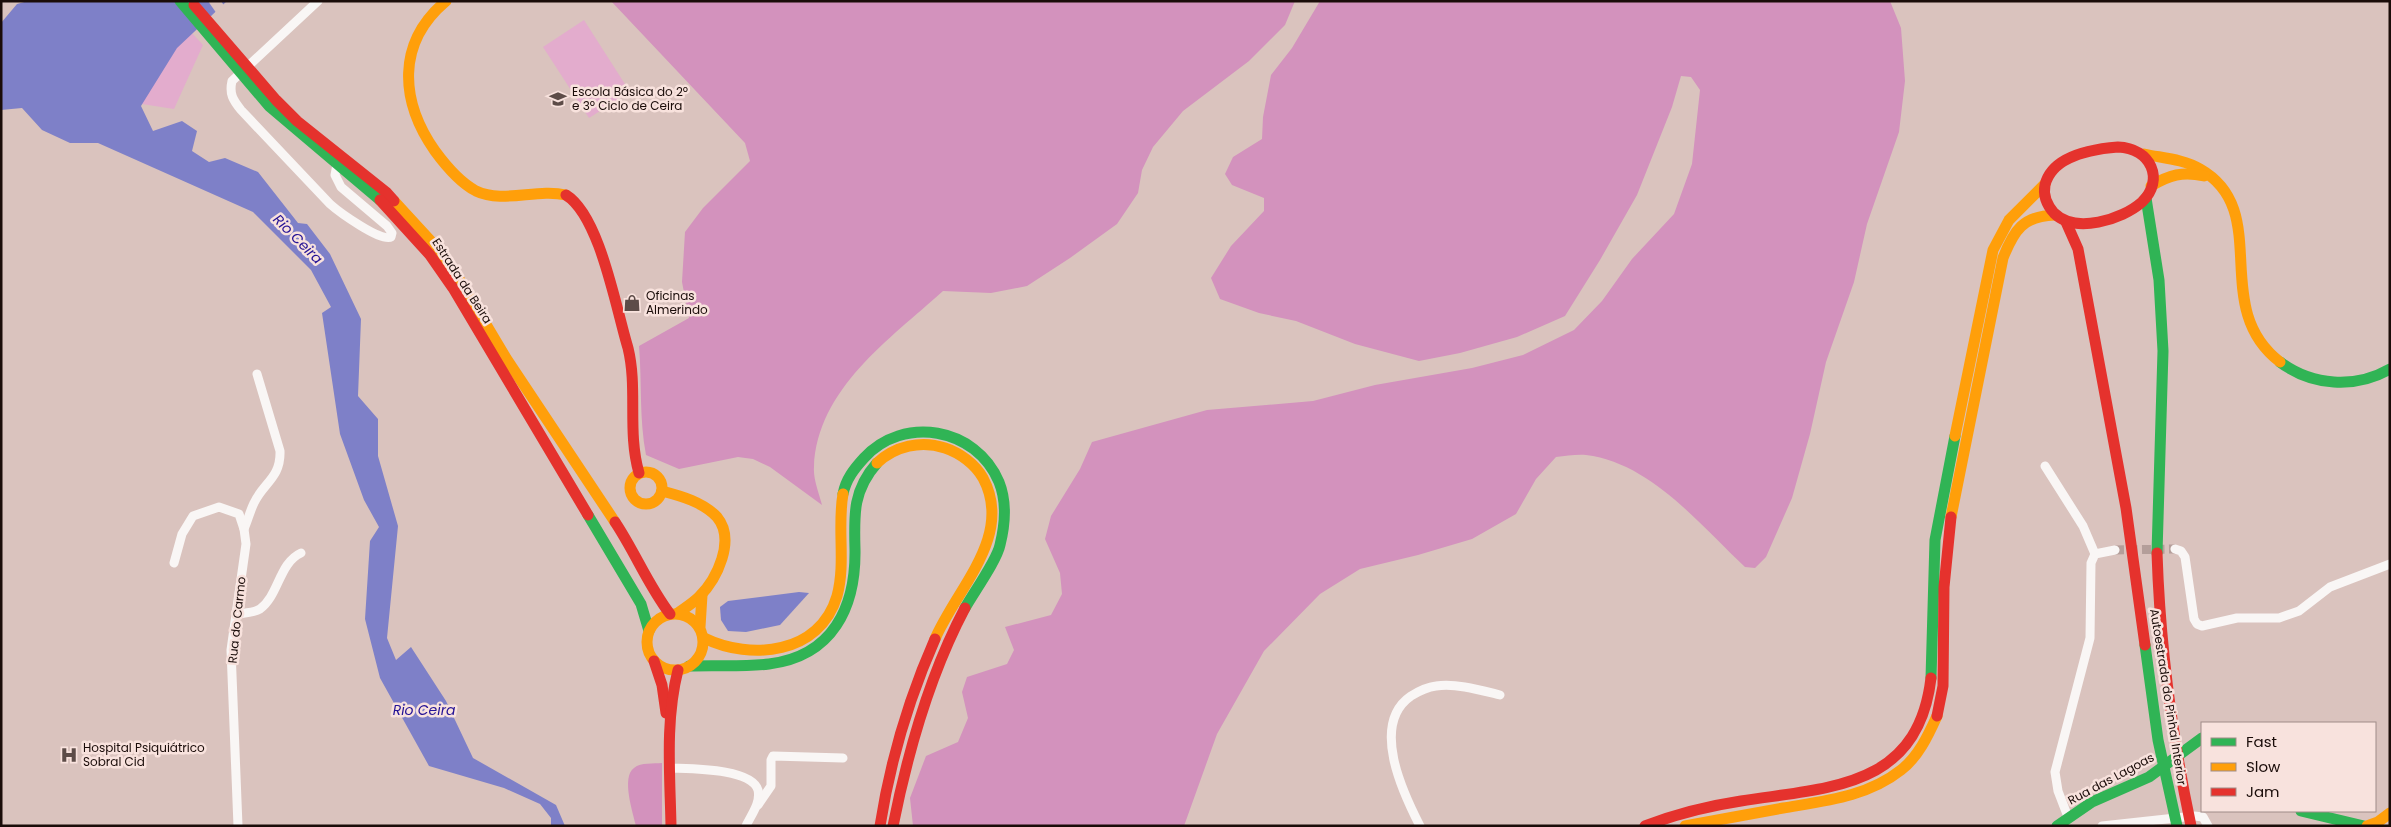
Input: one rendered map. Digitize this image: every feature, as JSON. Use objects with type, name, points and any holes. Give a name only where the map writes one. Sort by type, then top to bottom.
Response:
[{"type":"main road","name":"Estrada da Beira","points":[[180,1],[296,131],[378,196],[430,255],[453,288],[635,594],[644,612],[649,631]]},
{"type":"main road","name":"Estrada da Beira","points":[[191,1],[256,86],[386,192],[428,237],[448,262],[506,358],[628,539],[650,585],[674,613]]},
{"type":"main road","points":[[446,1],[425,21],[416,38],[410,64],[412,104],[421,128],[454,173],[476,191],[488,195],[552,191],[572,198],[584,212],[608,281],[631,362],[633,449],[639,473]]},
{"type":"main road","points":[[1646,826],[1694,810],[1852,782],[1888,763],[1912,738],[1922,717],[1928,696],[1932,669],[1932,578],[1936,532],[1988,266],[1996,240],[2006,222],[2045,184],[2051,171],[2066,160],[2087,151],[2108,147],[2128,148],[2144,154],[2192,164],[2225,193],[2236,216],[2240,231],[2240,281],[2246,316],[2252,332],[2263,347],[2276,360],[2292,370],[2310,378],[2329,382],[2349,382],[2369,378],[2390,369]]},
{"type":"main road","points":[[2045,184],[2045,199],[2055,215],[2066,222],[2086,223],[2109,219],[2127,212],[2146,198],[2151,186],[2151,166],[2144,154]]},
{"type":"main road","points":[[2151,186],[2176,173],[2192,172],[2208,177]]},
{"type":"main road","name":"Autoestrada do Pinhal Interior","points":[[2146,198],[2147,216],[2158,273],[2162,328],[2163,397],[2157,504],[2158,569],[2167,686],[2175,749],[2191,826]]},
{"type":"main road","points":[[1684,826],[1855,795],[1880,784],[1901,770],[1924,742],[1938,713],[1942,699],[1944,675],[1944,587],[1947,542],[2003,258],[2012,236],[2025,221],[2041,215],[2055,215]]},
{"type":"main road","name":"Autoestrada do Pinhal Interior","points":[[2066,222],[2078,249],[2126,508],[2150,690],[2160,750],[2177,826]]},
{"type":"main road","points":[[674,613],[694,620],[702,633],[730,650],[761,651],[796,643],[818,628],[835,603],[841,582],[840,517],[843,495],[852,472],[866,454],[875,446],[895,436],[933,431],[956,438],[985,458],[997,475],[1004,494],[1007,515],[1004,536],[1000,547],[956,627],[933,683],[907,764],[894,826]]},
{"type":"main road","points":[[654,661],[665,668],[678,670],[689,666],[760,665],[787,660],[815,647],[830,633],[847,606],[853,586],[854,521],[857,493],[868,472],[882,459],[899,449],[910,446],[934,445],[955,451],[976,466],[992,498],[991,529],[982,554],[946,616],[920,679],[890,775],[880,826]]},
{"type":"main road","points":[[645,472],[656,475],[662,484],[662,491],[659,499],[651,504],[637,502],[631,495],[630,486],[639,473],[645,472]]},
{"type":"main road","points":[[662,491],[684,496],[706,506],[715,513],[723,525],[726,540],[724,556],[702,595],[674,613],[661,617],[649,631],[647,647],[654,661],[669,726]]},
{"type":"main road","points":[[689,666],[701,654],[702,595]]},
{"type":"main road","points":[[671,826],[669,726],[672,691],[678,670]]},
{"type":"main road","name":"Rua das Lagoas","points":[[2057,826],[2092,802],[2148,777],[2201,739]]},
{"type":"main road","points":[[2304,812],[2319,817],[2365,826],[2378,822],[2390,813]]},
{"type":"street","points":[[318,1],[232,81],[230,88],[232,99],[241,110],[330,204],[341,213],[383,238],[388,239],[392,237],[392,233],[387,226],[341,186],[335,174],[337,164]]},
{"type":"street","points":[[244,529],[254,501],[267,487],[280,461],[280,451],[257,374]]},
{"type":"street","points":[[2045,466],[2083,526],[2095,554],[2090,573],[2090,638],[2055,772],[2058,791],[2068,818]]},
{"type":"street","points":[[174,563],[182,534],[193,516],[219,507],[239,514],[244,529]]},
{"type":"street","name":"Rua do Carmo","points":[[238,826],[231,650],[246,544],[244,529]]},
{"type":"street","points":[[2175,549],[2181,552],[2184,558],[2194,619],[2200,626],[2237,618],[2279,618],[2299,612],[2330,588],[2390,564]]},
{"type":"street","points":[[2095,554],[2115,550]]},
{"type":"street","points":[[237,614],[259,609],[266,601],[292,557],[301,553]]},
{"type":"street","points":[[1420,826],[1404,791],[1393,758],[1393,729],[1400,708],[1413,694],[1436,686],[1482,690],[1500,695]]},
{"type":"street","points":[[746,826],[756,807],[771,786],[771,760],[774,756],[842,758]]},
{"type":"street","points":[[670,768],[719,772],[747,778],[754,783],[758,790],[756,807]]},
{"type":"street","points":[[2102,826],[2145,824],[2194,816],[2203,818],[2208,826]]},
{"type":"shaded area","points":[[162,1],[203,45],[174,109],[129,102]]},
{"type":"shaded area","points":[[611,1],[1295,1],[1285,25],[1249,61],[1183,111],[1153,147],[1142,170],[1138,193],[1117,224],[1027,286],[991,293],[943,291],[880,347],[860,368],[842,390],[828,413],[818,439],[814,472],[822,505],[770,467],[753,459],[738,457],[679,469],[646,455],[642,428],[639,346],[689,318],[682,282],[685,232],[703,208],[750,161],[745,143]]},
{"type":"shaded area","points":[[1320,1],[1890,1],[1901,28],[1905,81],[1899,132],[1867,224],[1854,282],[1826,362],[1810,434],[1792,498],[1766,557],[1755,568],[1745,567],[1673,498],[1632,470],[1610,460],[1586,455],[1556,457],[1536,479],[1516,514],[1472,539],[1360,569],[1320,594],[1264,651],[1217,734],[1184,826],[913,826],[910,798],[926,756],[958,742],[968,718],[962,692],[967,677],[1007,664],[1014,650],[1005,627],[1051,615],[1062,594],[1060,573],[1045,539],[1051,516],[1080,469],[1092,442],[1207,410],[1313,401],[1375,385],[1472,368],[1523,355],[1574,330],[1602,301],[1632,259],[1674,214],[1692,164],[1700,90],[1691,77],[1681,76],[1672,107],[1637,195],[1565,316],[1517,337],[1460,353],[1419,361],[1355,344],[1296,321],[1259,313],[1220,299],[1211,278],[1231,246],[1264,211],[1264,198],[1232,185],[1225,174],[1233,157],[1262,139],[1263,117],[1271,75],[1292,48]]},
{"type":"shaded area","points":[[584,20],[630,92],[589,118],[543,47]]},
{"type":"shaded area","points":[[662,763],[662,826],[636,826],[629,796],[628,779],[630,773],[640,765]]},
{"type":"water","name":"Rio Ceira","points":[[28,1],[227,1],[177,48],[141,106],[153,131],[182,121],[197,131],[192,151],[209,162],[225,158],[258,172],[298,223],[307,224],[330,254],[361,319],[358,396],[378,419],[378,456],[398,526],[387,638],[396,660],[411,647],[446,701],[473,758],[556,805],[565,826],[551,826],[551,818],[540,804],[504,788],[429,766],[380,678],[365,619],[370,541],[379,527],[364,500],[340,434],[322,313],[331,307],[311,270],[253,212],[98,143],[70,143],[42,130],[22,108],[1,110],[1,23],[17,4]]},
{"type":"water","points":[[799,592],[809,593],[780,625],[746,632],[728,631],[721,620],[720,607],[728,601]]},
{"type":"pier","points":[[208,1],[221,1],[225,7],[217,14]]},
{"type":"tunnel","points":[[2115,550],[2175,549]]},
{"type":"traffic: fast","points":[[180,1],[269,106],[380,200]]},
{"type":"traffic: fast","points":[[2146,198],[2159,280],[2163,351],[2157,553]]},
{"type":"traffic: fast","points":[[2280,362],[2306,376],[2334,382],[2363,380],[2390,369]]},
{"type":"traffic: fast","points":[[843,494],[851,474],[864,458],[880,444],[898,436],[918,432],[937,433],[956,439],[974,449],[988,463],[999,482],[1003,497],[1004,522],[998,551],[965,608]]},
{"type":"traffic: fast","points":[[1931,678],[1935,540],[1955,436]]},
{"type":"traffic: fast","points":[[689,666],[769,664],[791,659],[810,651],[825,639],[845,609],[851,590],[854,570],[855,514],[859,493],[863,483],[877,463]]},
{"type":"traffic: fast","points":[[588,515],[641,604],[649,631]]},
{"type":"traffic: fast","points":[[2145,645],[2158,740],[2177,826]]},
{"type":"traffic: fast","points":[[2057,826],[2092,802],[2149,777],[2201,739]]},
{"type":"traffic: fast","points":[[2305,812],[2364,826]]},
{"type":"traffic: slow","points":[[446,1],[430,17],[418,35],[411,54],[409,73],[410,93],[423,132],[448,168],[476,191],[486,195],[497,196],[544,193],[566,195]]},
{"type":"traffic: slow","points":[[2144,154],[2180,161],[2193,166],[2200,169],[2222,187],[2234,209],[2239,234],[2243,288],[2248,315],[2259,340],[2280,362]]},
{"type":"traffic: slow","points":[[2151,186],[2176,175],[2204,176]]},
{"type":"traffic: slow","points":[[1955,436],[1993,250],[2009,220],[2045,184]]},
{"type":"traffic: slow","points":[[394,201],[439,250],[456,274],[506,358],[615,522]]},
{"type":"traffic: slow","points":[[1951,517],[2003,258],[2011,240],[2021,226],[2035,218],[2055,215]]},
{"type":"traffic: slow","points":[[877,463],[892,452],[909,446],[927,445],[945,448],[962,456],[976,468],[983,478],[991,499],[992,520],[987,541],[979,561],[935,639]]},
{"type":"traffic: slow","points":[[646,472],[658,476],[662,488],[658,500],[646,504],[634,500],[630,488],[634,476],[646,472]]},
{"type":"traffic: slow","points":[[662,491],[691,500],[705,507],[717,517],[725,537],[722,559],[712,580],[699,597],[678,613]]},
{"type":"traffic: slow","points":[[704,638],[742,649],[762,650],[782,647],[800,641],[816,630],[828,615],[837,596],[840,583],[841,507],[843,494]]},
{"type":"traffic: slow","points":[[700,627],[702,595]]},
{"type":"traffic: slow","points":[[669,614],[681,614],[691,618],[699,626],[703,642],[699,658],[691,666],[681,670],[669,670],[659,666],[651,658],[647,648],[647,636],[651,626],[659,618],[669,614]]},
{"type":"traffic: slow","points":[[1685,826],[1829,800],[1860,792],[1874,786],[1888,779],[1913,759],[1937,716]]},
{"type":"traffic: slow","points":[[2367,826],[2378,822],[2390,813]]},
{"type":"traffic: jam","points":[[194,5],[276,100],[297,121],[386,192],[394,201]]},
{"type":"traffic: jam","points":[[2118,147],[2139,153],[2151,167],[2153,184],[2142,202],[2123,214],[2098,222],[2074,223],[2054,213],[2046,200],[2045,185],[2049,175],[2056,167],[2086,152],[2118,147]]},
{"type":"traffic: jam","points":[[566,195],[578,206],[597,242],[628,348],[631,363],[635,457],[639,473]]},
{"type":"traffic: jam","points":[[380,200],[430,255],[453,288],[588,515]]},
{"type":"traffic: jam","points":[[2066,222],[2078,249],[2126,508],[2145,645]]},
{"type":"traffic: jam","points":[[1937,716],[1943,686],[1944,587],[1951,517]]},
{"type":"traffic: jam","points":[[615,522],[655,592],[670,614]]},
{"type":"traffic: jam","points":[[2157,553],[2161,622],[2168,690],[2191,826]]},
{"type":"traffic: jam","points":[[893,826],[921,714],[941,660],[965,608]]},
{"type":"traffic: jam","points":[[880,826],[895,754],[909,707],[935,639]]},
{"type":"traffic: jam","points":[[654,661],[662,685],[666,713]]},
{"type":"traffic: jam","points":[[671,826],[670,728],[671,709],[678,670]]},
{"type":"traffic: jam","points":[[1645,826],[1704,808],[1806,791],[1836,785],[1864,776],[1888,762],[1908,742],[1923,715],[1931,678]]},
{"type":"place","name":"Escola Básica do 2º e 3º Ciclo de Ceira","points":[[558,99]]},
{"type":"place","name":"Oficinas Almerindo","points":[[632,303]]},
{"type":"place","name":"Hospital Psiquiátrico Sobral Cid","points":[[69,755]]}]
